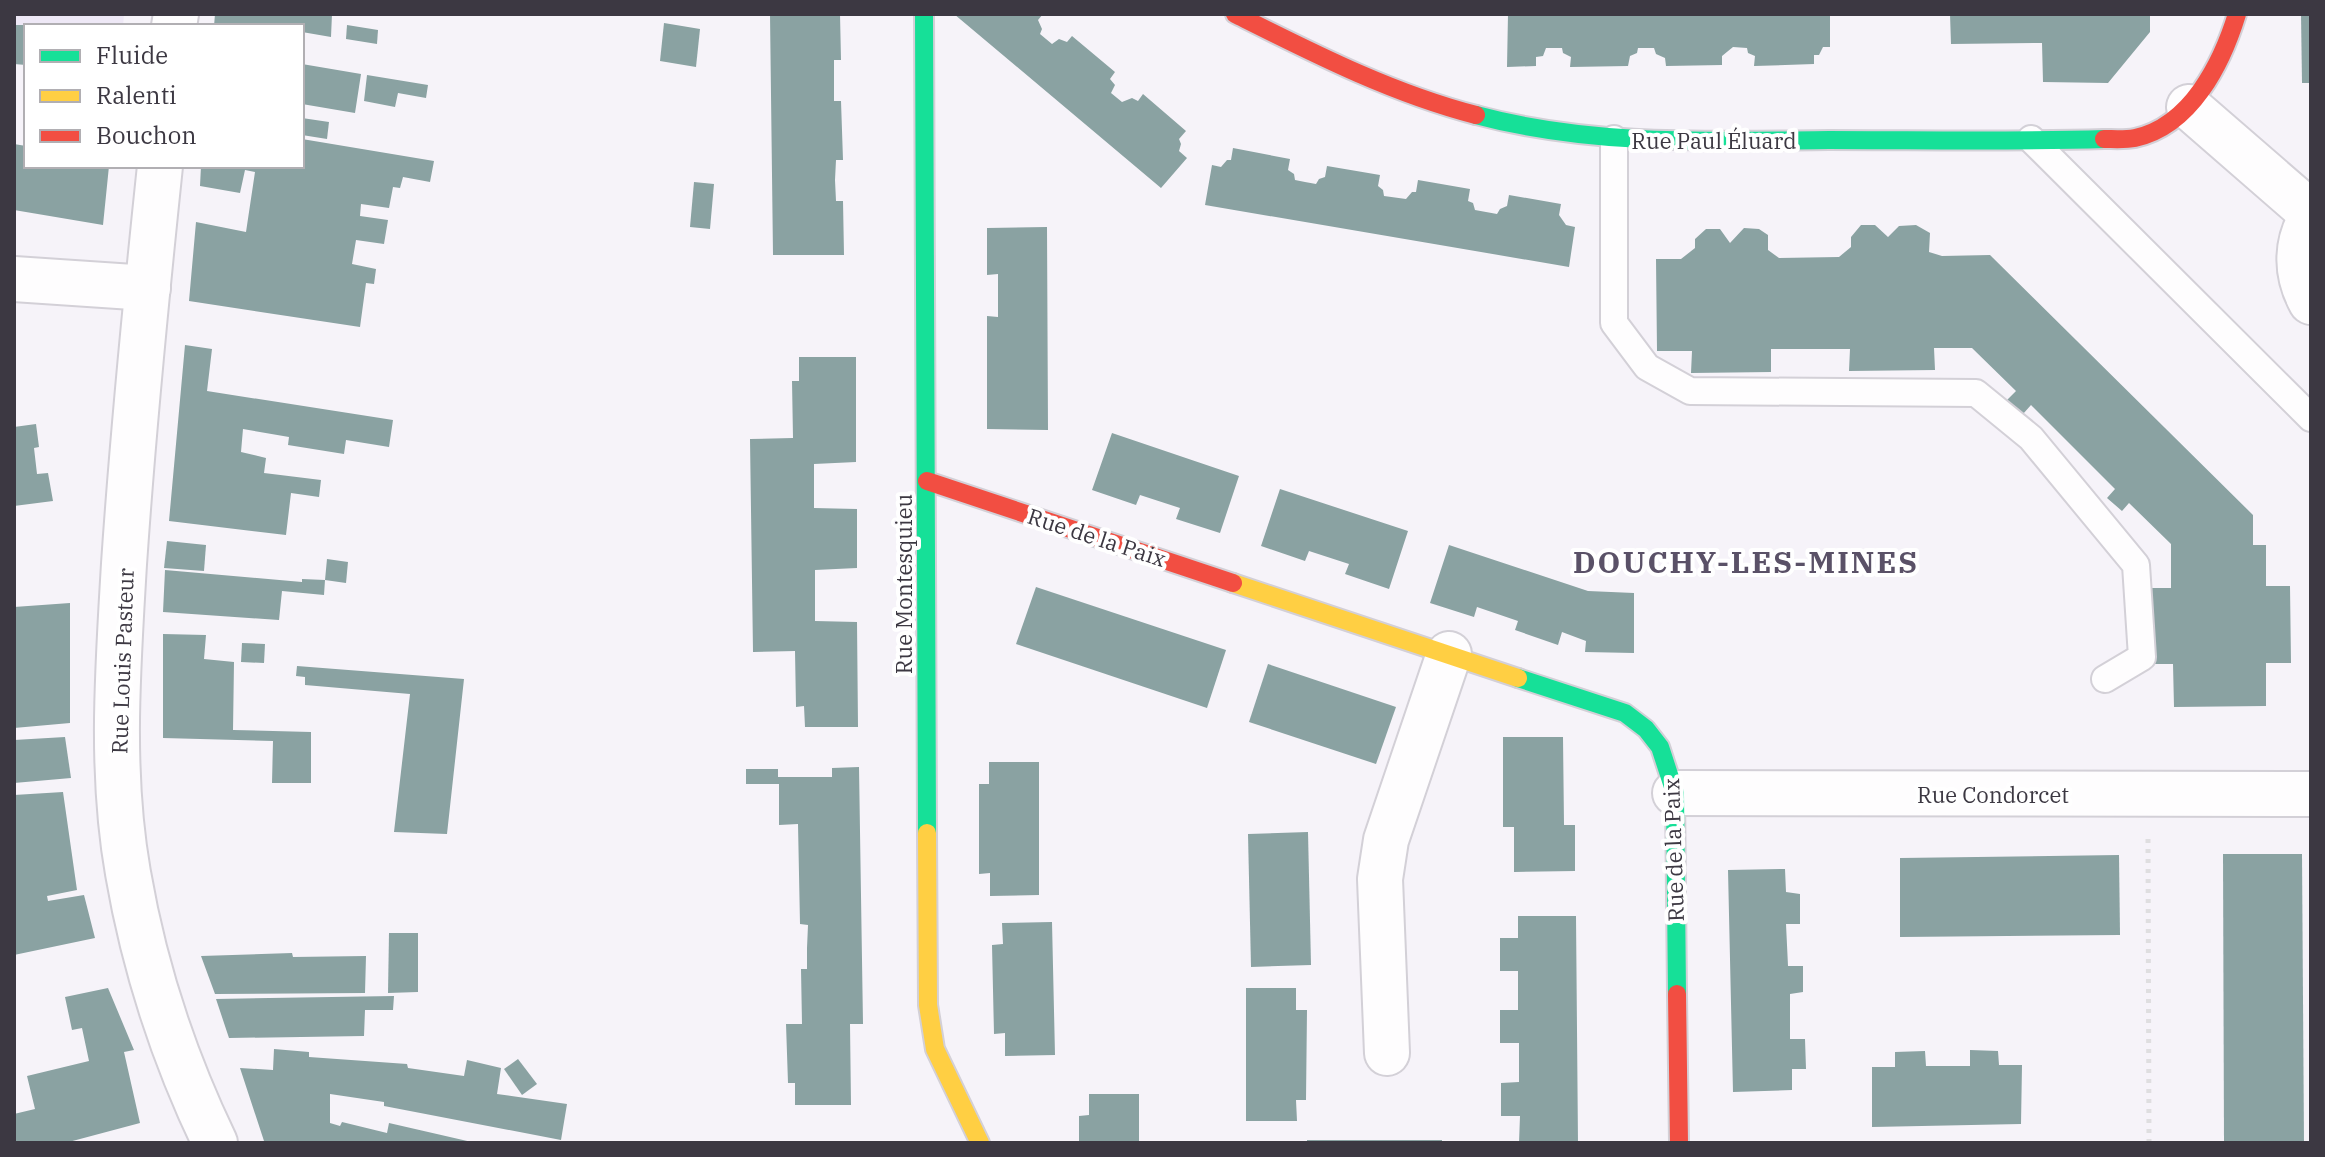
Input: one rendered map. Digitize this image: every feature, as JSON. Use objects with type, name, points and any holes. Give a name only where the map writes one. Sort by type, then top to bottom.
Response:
[{"type":"street","name":"Rue Montesquieu","points":[[924,14],[928,1005],[935,1049],[980,1143]]},
{"type":"street","name":"Rue Paul Éluard","points":[[1246,17],[1340,66],[1419,98],[1492,119],[1567,134],[1614,139],[2031,139],[2135,138],[2155,131],[2189,107],[2211,75],[2237,14]]},
{"type":"street","points":[[2189,107],[2311,215],[2302,236],[2299,259],[2302,284],[2311,302]]},
{"type":"street","name":"Rue Louis Pasteur","points":[[160,168],[121,610],[117,750],[128,870],[144,950],[171,1035],[215,1143]]},
{"type":"street","points":[[14,279],[148,288]]},
{"type":"street","name":"Rue de la Paix","points":[[927,481],[1625,713],[1656,737],[1664,752],[1675,793],[1679,1143]]},
{"type":"street","points":[[1387,1053],[1380,879],[1382,861],[1386,840],[1449,654]]},
{"type":"street","name":"Rue Condorcet","points":[[1675,793],[2311,794]]},
{"type":"lane","points":[[1614,139],[1614,323],[1647,367],[1690,391],[1976,393],[2031,438],[2136,565],[2142,657],[2105,679]]},
{"type":"lane","points":[[2031,139],[2311,418]]},
{"type":"path","points":[[2148,794],[2149,1143]]},
{"type":"shaded area","points":[[14,14],[124,14],[123,24],[24,24],[14,37]]},
{"type":"building","points":[[215,14],[332,14],[331,37],[304,32],[304,24],[214,24]]},
{"type":"building","points":[[770,14],[840,14],[841,60],[834,60],[834,101],[841,101],[843,160],[836,160],[835,180],[836,201],[843,201],[844,255],[773,255]]},
{"type":"building","points":[[954,14],[1043,14],[1038,20],[1042,29],[1040,34],[1052,44],[1059,39],[1067,42],[1072,36],[1115,72],[1110,79],[1115,85],[1111,93],[1122,102],[1132,98],[1138,101],[1143,94],[1186,131],[1179,139],[1179,151],[1187,158],[1161,188]]},
{"type":"building","points":[[1508,14],[1830,14],[1830,47],[1823,47],[1819,55],[1814,55],[1814,64],[1754,66],[1755,56],[1748,53],[1747,48],[1733,47],[1722,56],[1722,65],[1666,66],[1665,58],[1656,54],[1654,48],[1638,48],[1637,53],[1630,56],[1628,66],[1570,67],[1571,57],[1563,53],[1562,48],[1546,48],[1543,56],[1536,57],[1536,66],[1507,67]]},
{"type":"building","points":[[1950,14],[2150,14],[2150,32],[2108,83],[2043,82],[2042,43],[1951,44]]},
{"type":"building","points":[[2301,14],[2311,14],[2311,83],[2302,83]]},
{"type":"building","points":[[664,23],[700,29],[696,67],[660,61]]},
{"type":"building","points":[[14,25],[24,25],[24,65],[14,64]]},
{"type":"building","points":[[347,25],[378,30],[377,44],[346,39]]},
{"type":"building","points":[[304,64],[361,74],[355,113],[304,104]]},
{"type":"building","points":[[367,75],[428,85],[426,98],[398,93],[395,107],[364,101]]},
{"type":"building","points":[[304,118],[329,122],[327,139],[304,135]]},
{"type":"building","points":[[304,139],[434,161],[430,182],[403,177],[400,188],[393,187],[389,208],[361,204],[360,216],[388,220],[384,244],[356,240],[352,264],[376,269],[374,284],[366,283],[360,327],[189,301],[196,222],[246,232],[255,172],[245,170],[240,193],[200,186],[201,168],[304,168]]},
{"type":"building","points":[[14,144],[24,146],[24,168],[109,168],[103,225],[14,210]]},
{"type":"building","points":[[1233,148],[1290,159],[1288,170],[1294,174],[1295,180],[1305,182],[1316,184],[1325,177],[1327,166],[1380,175],[1378,186],[1384,196],[1406,199],[1416,192],[1418,180],[1470,189],[1468,201],[1473,203],[1475,210],[1497,214],[1507,206],[1509,195],[1561,204],[1559,215],[1566,225],[1575,227],[1569,267],[1205,205],[1212,165],[1221,167],[1231,160]]},
{"type":"building","points":[[694,182],[714,184],[710,229],[690,227]]},
{"type":"building","points":[[1861,225],[1875,225],[1888,237],[1899,226],[1916,225],[1930,233],[1929,252],[1942,256],[1990,255],[2253,515],[2253,545],[2266,545],[2266,586],[2290,586],[2291,663],[2266,663],[2266,706],[2174,707],[2173,664],[2152,664],[2151,588],[2171,588],[2171,544],[2129,503],[2122,511],[2107,498],[2115,489],[2031,405],[2023,414],[2007,400],[2016,391],[1972,348],[1934,348],[1935,370],[1849,371],[1850,349],[1771,349],[1771,372],[1691,373],[1692,351],[1657,351],[1656,259],[1681,259],[1695,248],[1695,239],[1706,229],[1720,229],[1730,243],[1744,228],[1759,229],[1768,235],[1768,250],[1779,258],[1839,257],[1851,247],[1851,237]]},
{"type":"building","points":[[1047,227],[1048,430],[987,429],[987,316],[998,317],[998,274],[987,275],[987,228]]},
{"type":"building","points":[[185,345],[212,349],[207,391],[393,420],[389,447],[346,440],[344,454],[288,445],[289,437],[243,429],[241,452],[266,458],[264,473],[321,480],[319,497],[291,493],[286,535],[169,521]]},
{"type":"building","points":[[799,357],[856,357],[856,462],[814,464],[814,508],[857,509],[857,568],[815,570],[815,621],[857,622],[858,727],[805,727],[804,706],[796,707],[795,651],[753,652],[750,439],[793,438],[792,381],[799,381]]},
{"type":"building","points":[[36,424],[39,447],[34,448],[37,474],[48,473],[53,501],[14,506],[14,427]]},
{"type":"building","points":[[1112,433],[1239,476],[1220,533],[1176,519],[1180,508],[1140,495],[1136,505],[1092,490]]},
{"type":"building","points":[[1280,489],[1408,531],[1389,589],[1345,574],[1349,564],[1309,551],[1305,561],[1261,546]]},
{"type":"building","points":[[167,541],[206,545],[204,571],[164,568]]},
{"type":"building","points":[[1449,545],[1588,591],[1634,593],[1634,653],[1585,652],[1586,641],[1562,632],[1558,645],[1515,630],[1518,621],[1477,607],[1474,617],[1430,603]]},
{"type":"building","points":[[327,559],[348,562],[346,583],[325,580]]},
{"type":"building","points":[[165,570],[302,582],[302,579],[325,580],[324,595],[282,591],[279,620],[163,612]]},
{"type":"building","points":[[1036,587],[1226,650],[1207,708],[1016,644]]},
{"type":"building","points":[[70,603],[70,723],[14,728],[14,607]]},
{"type":"building","points":[[163,634],[206,635],[204,659],[234,662],[233,730],[311,732],[311,783],[272,783],[273,741],[163,738]]},
{"type":"building","points":[[242,643],[265,644],[264,663],[241,662]]},
{"type":"building","points":[[1268,664],[1396,707],[1376,764],[1249,722]]},
{"type":"building","points":[[297,666],[464,679],[447,834],[394,832],[410,694],[305,685],[305,677],[296,676]]},
{"type":"building","points":[[65,737],[71,778],[14,783],[14,740]]},
{"type":"building","points":[[1503,737],[1563,737],[1564,825],[1575,825],[1575,871],[1514,872],[1514,827],[1503,827]]},
{"type":"building","points":[[989,762],[1039,762],[1039,895],[990,896],[990,873],[979,874],[979,784],[989,784]]},
{"type":"building","points":[[859,767],[863,1024],[850,1024],[851,1105],[795,1105],[795,1083],[788,1083],[786,1024],[802,1024],[801,969],[807,969],[808,925],[800,924],[798,824],[779,825],[779,784],[746,784],[746,769],[778,769],[778,777],[832,777],[832,768]]},
{"type":"building","points":[[63,792],[77,890],[47,896],[48,901],[84,895],[95,938],[14,955],[14,795]]},
{"type":"building","points":[[1308,832],[1311,965],[1251,967],[1248,834]]},
{"type":"building","points":[[2223,854],[2302,854],[2304,1143],[2224,1143]]},
{"type":"building","points":[[2119,855],[2120,935],[1900,937],[1900,858]]},
{"type":"building","points":[[1785,869],[1786,892],[1800,894],[1800,924],[1786,924],[1788,966],[1803,966],[1803,992],[1790,994],[1790,1039],[1805,1039],[1806,1069],[1792,1069],[1792,1090],[1733,1092],[1728,870]]},
{"type":"building","points":[[1518,916],[1576,916],[1578,1143],[1519,1143],[1520,1116],[1501,1116],[1501,1083],[1519,1082],[1519,1043],[1500,1043],[1500,1010],[1518,1010],[1518,971],[1500,971],[1500,938],[1518,938]]},
{"type":"building","points":[[1052,922],[1055,1055],[1005,1056],[1005,1033],[994,1034],[992,945],[1003,944],[1002,923]]},
{"type":"building","points":[[389,933],[418,933],[418,992],[388,993]]},
{"type":"building","points":[[292,953],[293,957],[366,956],[365,993],[215,994],[201,956]]},
{"type":"building","points":[[108,988],[134,1050],[124,1052],[140,1123],[65,1143],[14,1143],[14,1114],[35,1109],[27,1076],[89,1061],[82,1028],[72,1030],[65,997]]},
{"type":"building","points":[[1246,988],[1296,988],[1296,1010],[1307,1010],[1306,1100],[1296,1100],[1297,1121],[1246,1121]]},
{"type":"building","points":[[394,996],[393,1010],[365,1010],[364,1036],[229,1038],[216,999]]},
{"type":"building","points":[[274,1049],[309,1052],[309,1057],[407,1064],[408,1068],[464,1076],[467,1060],[501,1068],[497,1094],[567,1104],[561,1140],[384,1106],[384,1102],[330,1094],[330,1123],[340,1126],[342,1122],[387,1133],[389,1123],[476,1143],[264,1141],[240,1068],[273,1070]]},
{"type":"building","points":[[1970,1050],[1998,1051],[1999,1065],[2022,1065],[2021,1124],[1872,1127],[1872,1067],[1895,1067],[1895,1052],[1925,1051],[1926,1066],[1970,1066]]},
{"type":"building","points":[[518,1059],[537,1084],[522,1095],[504,1069]]},
{"type":"building","points":[[1089,1094],[1139,1094],[1139,1143],[1079,1143],[1079,1116],[1089,1115]]},
{"type":"building","points":[[1307,1140],[1442,1140],[1442,1143],[1307,1143]]},
{"type":"traffic: fast","points":[[924,14],[927,833]]},
{"type":"traffic: fast","points":[[1476,115],[1563,132],[1651,140],[2104,139]]},
{"type":"traffic: fast","points":[[1518,678],[1625,713],[1646,729],[1660,747],[1675,793],[1677,994]]},
{"type":"traffic: slow","points":[[1233,583],[1518,678]]},
{"type":"traffic: slow","points":[[927,833],[928,1005],[935,1049],[980,1143]]},
{"type":"traffic: jam","points":[[1235,14],[1383,84],[1476,115]]},
{"type":"traffic: jam","points":[[2104,139],[2131,139],[2155,131],[2188,106],[2213,72],[2237,14]]},
{"type":"traffic: jam","points":[[927,481],[1233,583]]},
{"type":"traffic: jam","points":[[1677,994],[1679,1143]]},
{"type":"district","name":"DOUCHY-LES-MINES","points":[[1746,561]]}]
